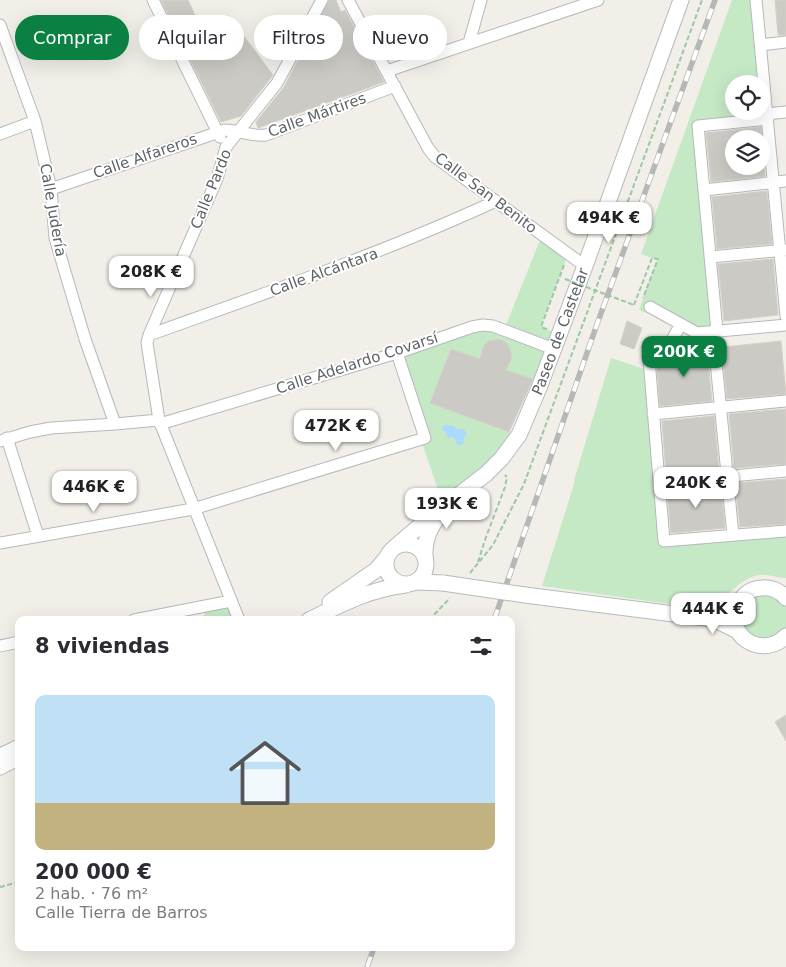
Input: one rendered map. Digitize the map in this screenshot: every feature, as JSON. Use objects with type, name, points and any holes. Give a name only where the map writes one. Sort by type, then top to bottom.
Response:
[{"type":"street","points":[[153,0],[226,147]]},
{"type":"street","name":"Calle Pardo","points":[[237,616],[159,422],[148,352],[149,335],[217,178],[226,147],[277,83],[322,0]]},
{"type":"street","name":"Calle San Benito","points":[[348,0],[428,148],[435,157],[446,167],[585,266]]},
{"type":"street","points":[[469,43],[480,0]]},
{"type":"street","points":[[387,71],[598,0]]},
{"type":"street","name":"Paseo de Castelar","points":[[309,616],[376,570],[391,552],[434,514],[497,464],[519,435],[585,266],[681,0]]},
{"type":"street","points":[[756,0],[764,75]]},
{"type":"street","name":"Calle Judería","points":[[0,25],[35,121],[51,189],[55,238],[85,339],[115,424]]},
{"type":"street","points":[[761,44],[786,42]]},
{"type":"street","name":"Calle Mártires","points":[[239,130],[257,136],[266,135],[395,86]]},
{"type":"street","points":[[770,115],[786,112]]},
{"type":"street","points":[[733,535],[720,408],[710,257],[698,126],[739,120]]},
{"type":"street","points":[[767,120],[783,250],[786,316]]},
{"type":"street","points":[[0,134],[35,121]]},
{"type":"street","name":"Calle Alfareros","points":[[51,189],[217,132],[239,130]]},
{"type":"street","points":[[704,190],[786,181]]},
{"type":"street","name":"Calle Alcántara","points":[[149,335],[414,238],[496,201]]},
{"type":"street","points":[[710,257],[783,250]]},
{"type":"street","points":[[646,304],[697,332],[786,324]]},
{"type":"street","points":[[680,324],[669,344],[648,347],[664,541],[786,530]]},
{"type":"street","name":"Calle Adelardo Covarsí","points":[[3,439],[51,428],[159,422],[397,353],[472,327],[484,325],[493,326],[554,349]]},
{"type":"street","points":[[0,543],[193,508],[425,438],[397,353]]},
{"type":"street","points":[[653,414],[786,401]]},
{"type":"street","points":[[3,439],[38,536]]},
{"type":"street","points":[[659,483],[786,471]]},
{"type":"street","name":"Paseo de Castelar","points":[[426,559],[425,545],[428,535],[435,521],[454,500]]},
{"type":"street","points":[[443,583],[416,546],[402,544],[391,552],[386,564],[390,577],[396,582],[443,583],[713,619],[738,631]]},
{"type":"street","points":[[318,616],[383,588],[412,583],[424,574],[426,559]]},
{"type":"street","points":[[783,640],[769,646],[751,644],[738,631],[734,613],[737,604],[749,591],[767,588],[784,593]]},
{"type":"street","points":[[156,616],[232,602]]},
{"type":"street","points":[[696,617],[712,615],[737,604]]},
{"type":"street","points":[[0,646],[15,643]]},
{"type":"street","points":[[0,754],[15,747]]},
{"type":"street","points":[[0,766],[15,759]]},
{"type":"path","points":[[497,464],[507,477],[506,487],[477,564],[493,545],[524,484],[702,0]]},
{"type":"path","points":[[549,321],[546,329],[541,327],[568,254]]},
{"type":"path","points":[[565,279],[634,305],[652,258],[658,259],[646,304]]},
{"type":"path","points":[[0,887],[15,883]]},
{"type":"green space","points":[[732,0],[756,0],[764,75],[725,75],[725,120],[758,120],[698,126],[717,331],[697,333],[650,308],[647,313],[639,310],[657,260],[641,254]]},
{"type":"green space","points":[[542,235],[568,254],[541,326],[559,335],[540,383],[502,369],[509,364],[512,358],[508,344],[500,339],[485,345],[482,352],[483,361],[451,349],[430,403],[511,433],[502,458],[444,507],[421,440],[397,353],[472,327],[504,330]]},
{"type":"green space","points":[[611,358],[644,369],[664,541],[786,532],[786,578],[759,575],[743,582],[718,602],[691,607],[542,586]]},
{"type":"green space","points":[[770,592],[786,604],[786,630],[770,643],[746,636],[738,613],[746,598]]},
{"type":"green space","points":[[231,601],[237,616],[204,616],[206,606]]},
{"type":"water","points":[[445,425],[464,429],[467,434],[463,439],[464,443],[458,446],[454,438],[448,437],[445,431],[442,430],[442,427]]},
{"type":"building","points":[[161,0],[188,0],[195,15],[168,15]]},
{"type":"building","points":[[329,0],[336,0],[341,12],[345,10],[353,25],[353,60],[372,60],[384,82],[258,128],[256,122],[284,87],[298,60],[343,60],[343,15],[321,15]]},
{"type":"building","points":[[775,0],[786,0],[786,35],[778,35]]},
{"type":"building","points":[[244,36],[254,50],[254,60],[262,60],[273,75],[241,116],[221,122],[191,60],[244,60]]},
{"type":"building","points":[[761,127],[761,130],[734,130]]},
{"type":"building","points":[[725,131],[725,175],[765,176],[711,182],[706,133]]},
{"type":"building","points":[[767,191],[772,244],[717,249],[712,197]]},
{"type":"building","points":[[773,259],[778,315],[724,321],[718,264]]},
{"type":"building","points":[[627,321],[642,328],[634,349],[620,344]]},
{"type":"building","points":[[500,339],[508,344],[511,352],[512,358],[506,370],[533,379],[509,432],[430,403],[451,349],[480,359],[484,345],[489,341]]},
{"type":"building","points":[[781,341],[786,394],[727,399],[722,348]]},
{"type":"building","points":[[707,350],[712,401],[660,406],[656,354]]},
{"type":"building","points":[[786,409],[786,464],[734,468],[729,414]]},
{"type":"building","points":[[714,416],[719,470],[666,475],[662,421]]},
{"type":"building","points":[[786,479],[786,524],[740,527],[735,483]]},
{"type":"building","points":[[721,485],[725,528],[671,533],[667,490]]},
{"type":"building","points":[[786,715],[786,741],[775,722]]},
{"type":"railway","points":[[495,616],[596,327],[715,0]]},
{"type":"railway","points":[[367,967],[373,951]]}]
